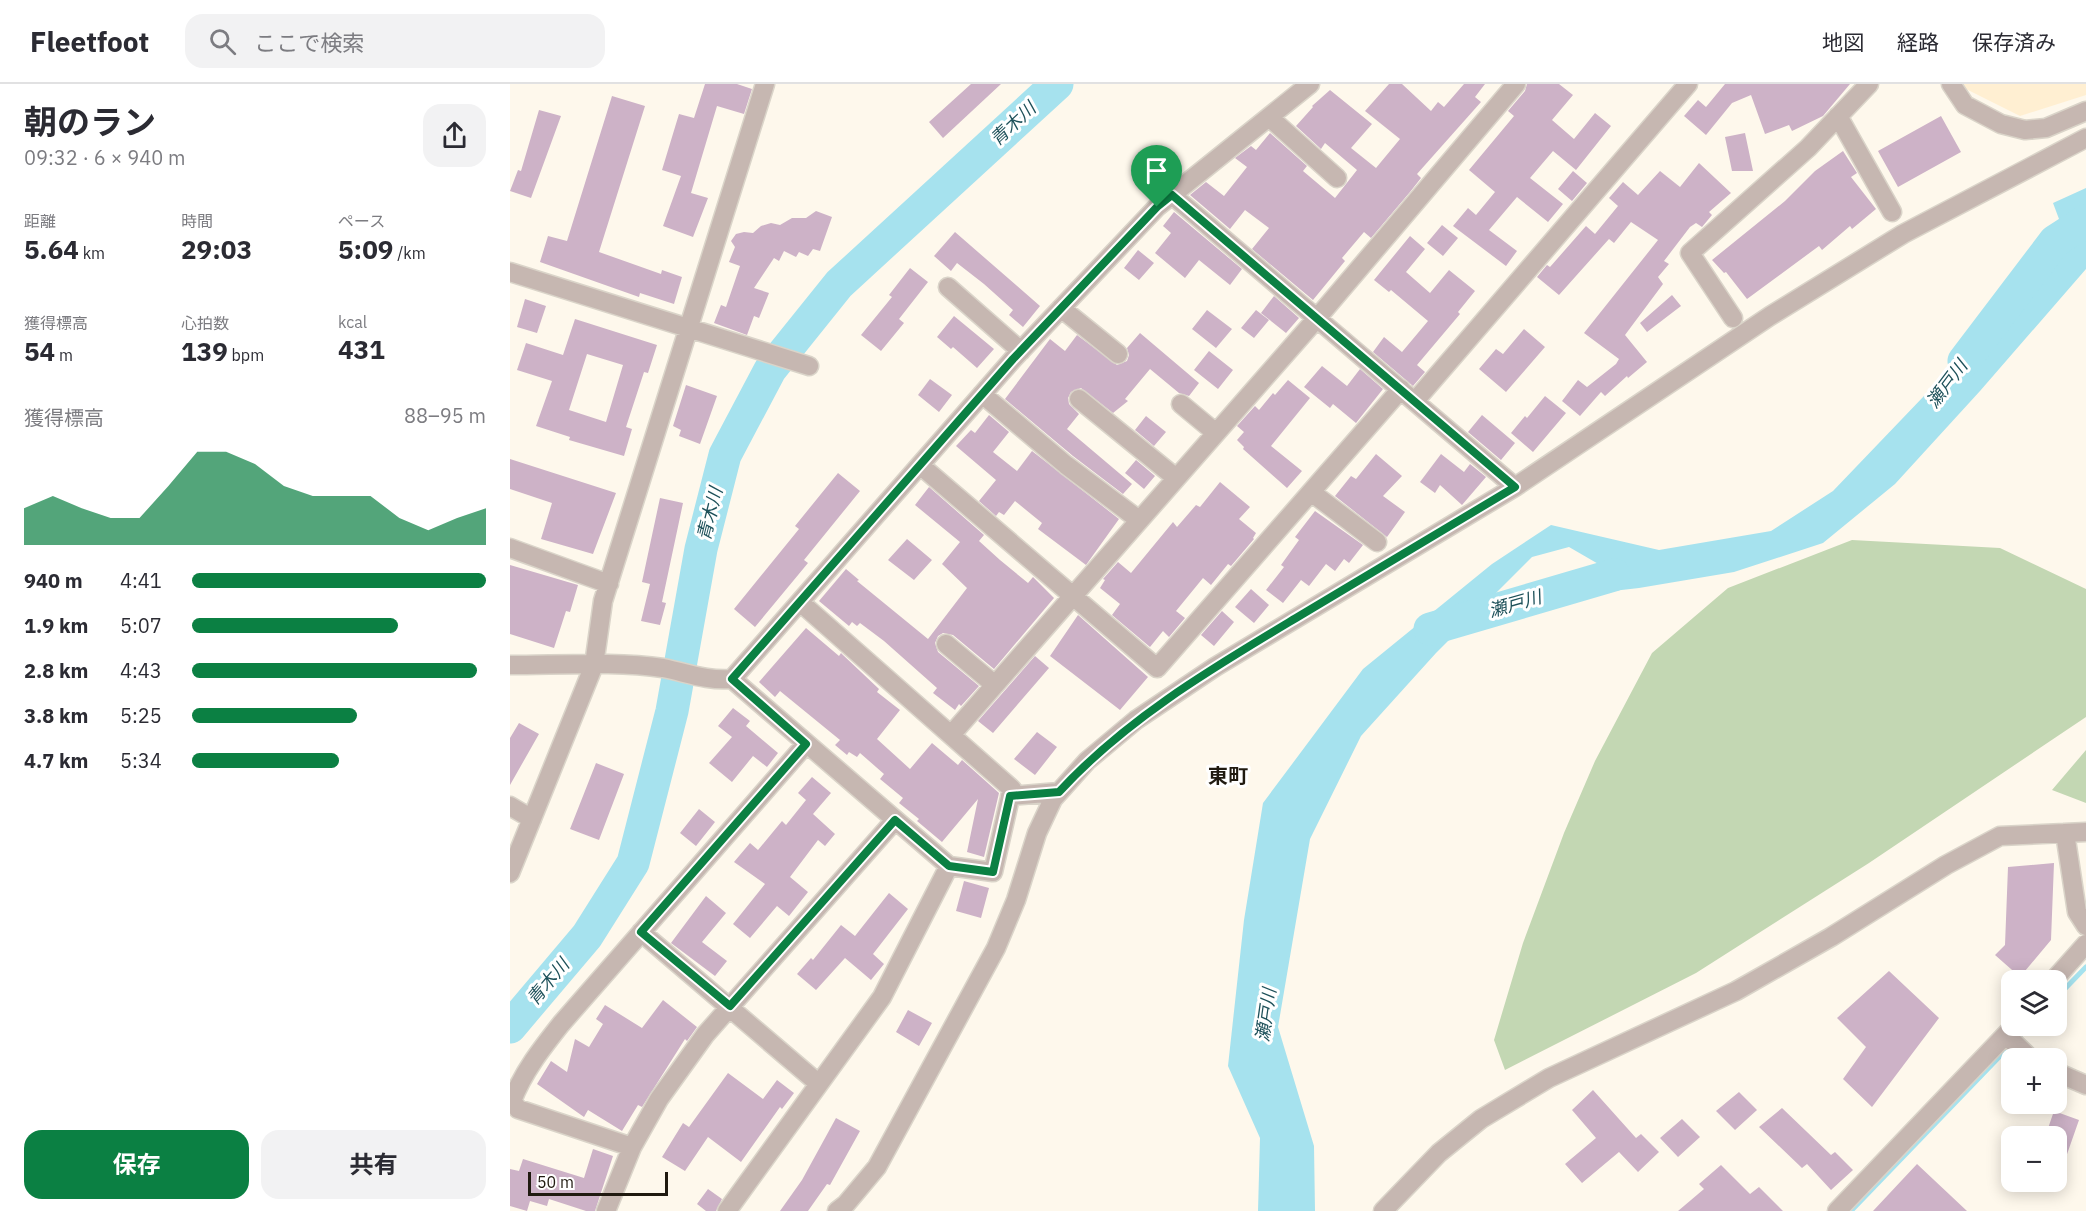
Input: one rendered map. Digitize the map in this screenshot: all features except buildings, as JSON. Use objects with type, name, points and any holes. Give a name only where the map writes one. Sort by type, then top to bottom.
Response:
[{"type":"street","points":[[510,873],[594,665],[603,601],[765,84]]},
{"type":"street","points":[[732,679],[982,394],[1157,207],[1310,84]]},
{"type":"street","points":[[951,735],[1318,317],[1516,84]]},
{"type":"street","points":[[1415,401],[1688,84]]},
{"type":"street","points":[[1734,318],[1690,253],[1808,148],[1869,84]]},
{"type":"street","points":[[1951,84],[1965,105],[2001,124],[2025,130],[2046,128],[2086,111]]},
{"type":"street","points":[[1838,116],[1892,212]]},
{"type":"street","points":[[1269,117],[1337,178]]},
{"type":"street","points":[[837,1211],[846,1204],[877,1167],[996,948],[1016,900],[1037,833],[1053,799],[1087,761],[1136,720],[1215,667],[1515,487],[1770,316],[1893,240],[2086,138]]},
{"type":"street","points":[[1172,195],[1515,487]]},
{"type":"street","points":[[510,272],[809,366]]},
{"type":"street","points":[[948,287],[1021,351]]},
{"type":"street","points":[[1061,308],[1118,354]]},
{"type":"street","points":[[920,465],[1157,668],[1401,389]]},
{"type":"street","points":[[982,394],[1066,465],[1139,520]]},
{"type":"street","points":[[1079,399],[1176,478]]},
{"type":"street","points":[[1181,404],[1216,433]]},
{"type":"street","points":[[1311,492],[1377,542]]},
{"type":"street","points":[[510,548],[609,584]]},
{"type":"street","points":[[510,665],[663,668],[711,680],[732,679],[949,866],[993,872],[1012,789],[800,602]]},
{"type":"street","points":[[946,644],[995,685]]},
{"type":"street","points":[[632,1147],[518,1109],[512,1101],[518,1085],[537,1055],[641,932],[806,744]]},
{"type":"street","points":[[1010,796],[1059,792]]},
{"type":"street","points":[[510,806],[532,819]]},
{"type":"street","points":[[606,1211],[632,1147],[659,1099],[705,1035],[895,820]]},
{"type":"street","points":[[1383,1211],[1439,1153],[1481,1119],[1549,1078],[1736,991],[1831,937],[1946,865],[2000,836],[2086,832]]},
{"type":"street","points":[[2065,833],[2077,912],[2086,926]]},
{"type":"street","points":[[727,1211],[882,997],[949,866]]},
{"type":"street","points":[[641,932],[819,1083]]},
{"type":"street","points":[[2064,970],[2086,944]]},
{"type":"street","points":[[1837,1211],[2004,1036]]},
{"type":"street","points":[[2067,1077],[2086,1085]]},
{"type":"shaded area","points":[[1961,84],[2086,84],[2086,95],[2020,116],[1964,88]]},
{"type":"green space","points":[[1852,540],[2000,548],[2086,589],[2086,717],[1869,863],[1696,973],[1505,1070],[1494,1040],[1523,943],[1564,833],[1595,761],[1652,653],[1728,588]]},
{"type":"green space","points":[[2086,750],[2086,803],[2052,790]]},
{"type":"water","points":[[2086,188],[2086,269],[1895,484],[1823,543],[1734,572],[1639,588],[1552,598],[1607,569],[1569,547],[1532,557],[1436,653],[1361,736],[1310,839],[1278,1027],[1314,1146],[1315,1211],[1258,1211],[1260,1138],[1228,1066],[1244,920],[1263,803],[1363,669],[1492,564],[1551,525],[1659,550],[1771,531],[1833,491],[1992,325],[2065,235],[2053,203]]},
{"type":"waterway","name":"青木川","points":[[510,1027],[587,936],[633,863],[672,711],[701,549],[725,455],[770,370],[839,284],[1057,84]]},
{"type":"waterway","name":"瀬戸川","points":[[1964,361],[2055,241],[2086,221]]},
{"type":"waterway","name":"瀬戸川","points":[[1430,629],[1614,575]]},
{"type":"waterway","points":[[2067,987],[2086,967]]},
{"type":"waterway","points":[[1851,1211],[2019,1036]]},
{"type":"district","name":"東町","points":[[1228,776]]},
{"type":"route","points":[[1172,195],[1515,487],[1215,667],[1136,720],[1087,761],[1059,792],[1010,796],[993,872],[949,866],[895,820],[730,1006],[641,932],[806,744],[732,679],[1013,359],[1157,207],[1172,195]]}]
